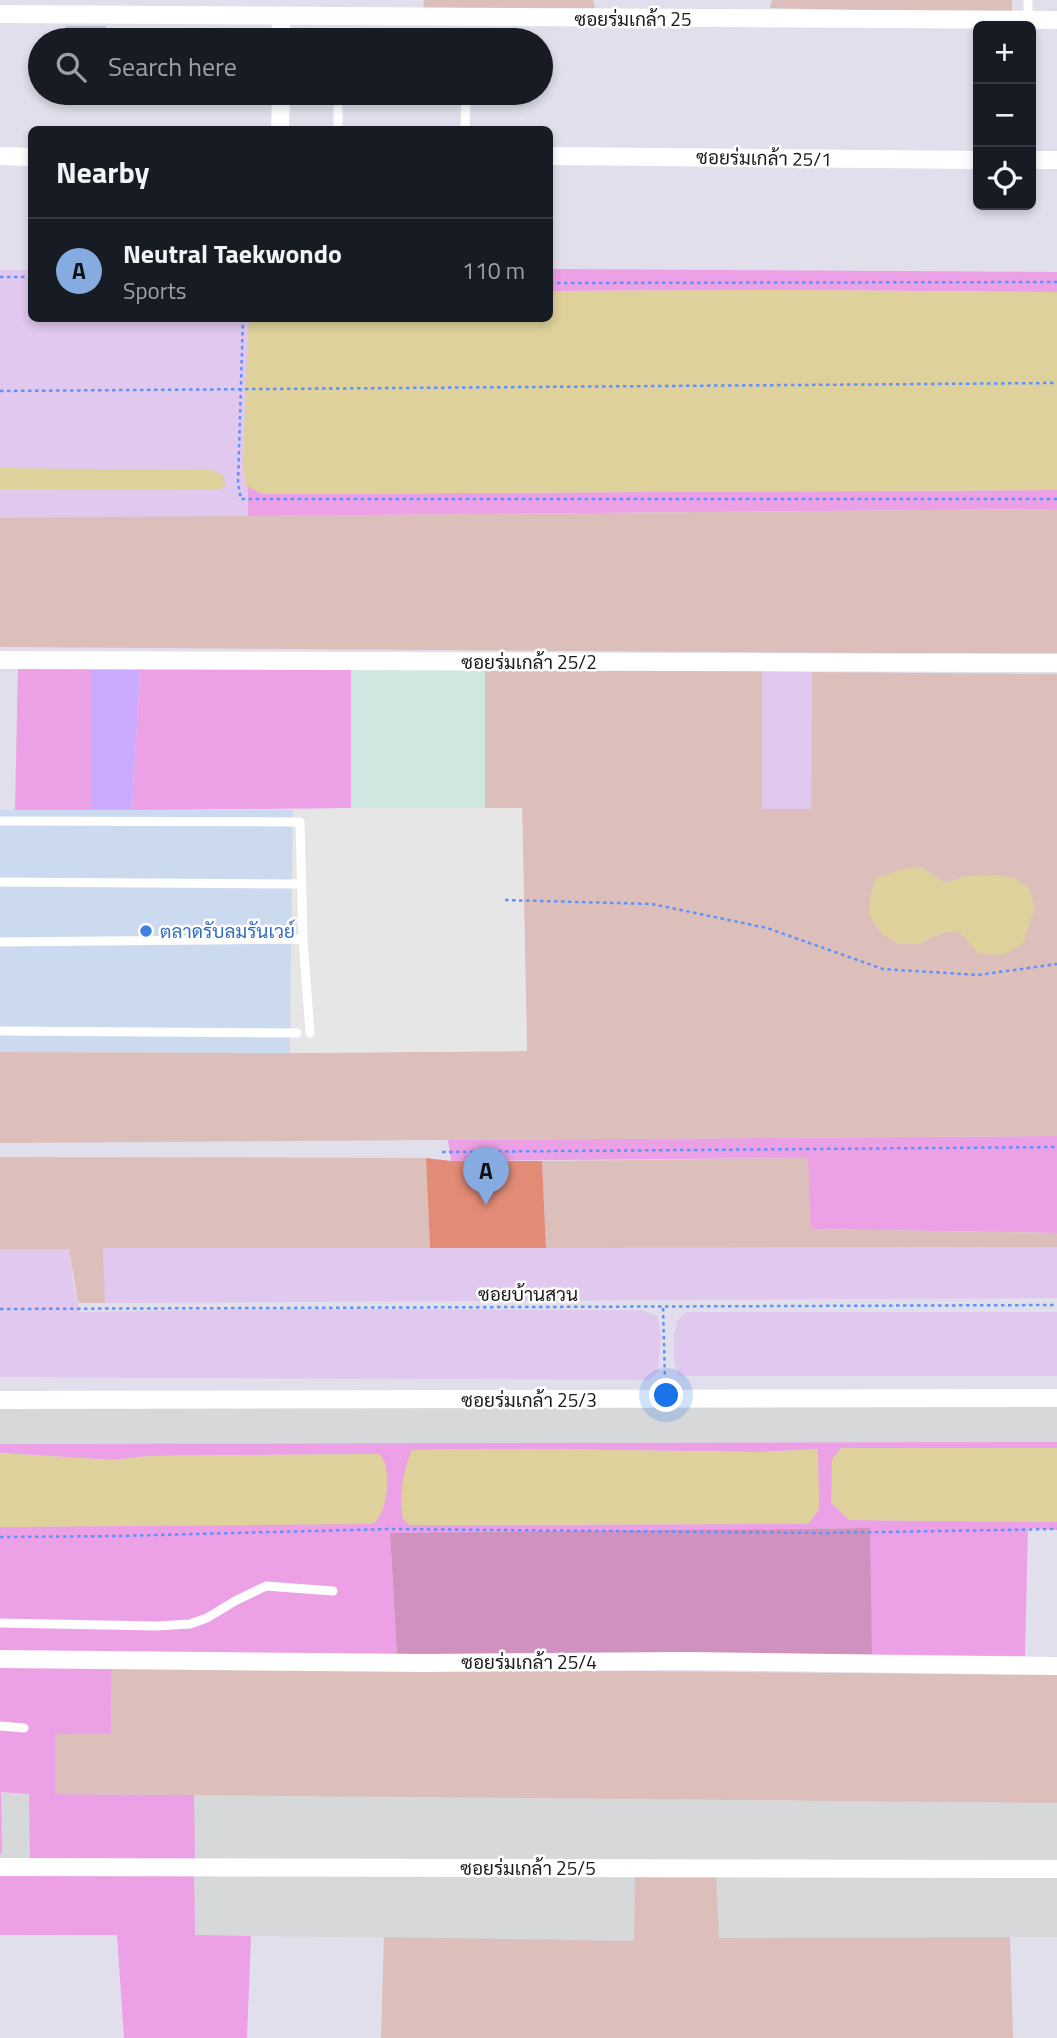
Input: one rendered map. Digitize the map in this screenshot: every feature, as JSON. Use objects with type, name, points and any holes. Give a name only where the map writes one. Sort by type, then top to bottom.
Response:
[{"type":"street","name":"ซอยร่มเกล้า 25","points":[[0,14],[1057,20]]},
{"type":"street","points":[[281,16],[281,28]]},
{"type":"street","points":[[280,126],[281,105]]},
{"type":"street","points":[[0,156],[28,157]]},
{"type":"street","name":"ซอยร่มเกล้า 25/1","points":[[553,156],[973,160]]},
{"type":"street","points":[[1036,160],[1057,160]]},
{"type":"street","name":"ซอยร่มเกล้า 25/2","points":[[0,660],[1057,663]]},
{"type":"street","name":"ซอยร่มเกล้า 25/3","points":[[0,1400],[1057,1398]]},
{"type":"street","name":"ซอยร่มเกล้า 25/4","points":[[0,1660],[411,1663],[687,1661],[1057,1666]]},
{"type":"street","name":"ซอยร่มเกล้า 25/5","points":[[0,1867],[1057,1869]]},
{"type":"lane","points":[[1028,0],[1028,20]]},
{"type":"lane","points":[[465,126],[466,105]]},
{"type":"lane","points":[[338,108],[338,126]]},
{"type":"lane","points":[[0,821],[300,822],[303,939],[310,1033]]},
{"type":"lane","points":[[0,882],[302,884]]},
{"type":"lane","points":[[0,942],[303,939]]},
{"type":"lane","points":[[0,1031],[297,1033]]},
{"type":"lane","points":[[0,1623],[156,1626],[190,1624],[207,1618],[266,1586],[333,1591]]},
{"type":"lane","points":[[0,1726],[24,1728]]},
{"type":"path","points":[[0,277],[28,277]]},
{"type":"path","points":[[553,284],[1057,282]]},
{"type":"path","points":[[243,322],[239,388],[240,499],[1057,499]]},
{"type":"path","points":[[0,391],[1057,383]]},
{"type":"path","points":[[505,900],[652,904],[767,928],[883,969],[978,975],[1057,964]]},
{"type":"path","points":[[442,1152],[1057,1147]]},
{"type":"path","name":"ซอยบ้านสวน","points":[[0,1309],[1057,1305]]},
{"type":"path","points":[[663,1308],[665,1386]]},
{"type":"path","points":[[0,1536],[118,1536],[389,1529],[824,1533],[1057,1529]]},
{"type":"shaded area","points":[[424,0],[593,0],[595,8],[423,10]]},
{"type":"shaded area","points":[[772,0],[1012,0],[1012,14],[770,8]]},
{"type":"shaded area","points":[[553,269],[1057,272],[1057,292],[553,291]]},
{"type":"shaded area","points":[[0,270],[28,270],[28,322],[250,322],[248,516],[0,519]]},
{"type":"shaded area","points":[[553,291],[1057,292],[1057,490],[263,494],[246,486],[243,463],[250,322],[553,322]]},
{"type":"shaded area","points":[[0,468],[212,470],[224,476],[225,486],[220,490],[0,489]]},
{"type":"shaded area","points":[[248,486],[263,494],[1057,490],[1057,509],[248,516]]},
{"type":"shaded area","points":[[1057,509],[1057,653],[0,647],[0,518]]},
{"type":"shaded area","points":[[18,666],[91,667],[91,810],[15,810]]},
{"type":"shaded area","points":[[140,668],[351,669],[351,808],[132,810]]},
{"type":"shaded area","points":[[351,669],[485,669],[485,808],[351,808]]},
{"type":"shaded area","points":[[485,669],[762,671],[762,809],[811,809],[812,672],[1057,674],[1057,1136],[0,1143],[0,1052],[527,1051],[522,808],[485,808]],"holes":[[[921,867],[945,883],[967,876],[958,931],[944,932],[918,944]]]},
{"type":"shaded area","points":[[762,671],[812,672],[811,809],[762,809]]},
{"type":"shaded area","points":[[522,808],[527,1051],[290,1053],[293,810]]},
{"type":"shaded area","name":"ตลาดรับลมรันเวย์","points":[[0,810],[293,810],[290,1053],[0,1052]]},
{"type":"shaded area","points":[[921,867],[945,883],[967,876],[995,875],[1014,878],[1028,887],[1035,907],[1023,944],[1003,955],[979,954],[958,931],[944,932],[918,944],[898,944],[882,934],[869,915],[875,879],[902,869]]},
{"type":"shaded area","points":[[1057,1136],[1057,1233],[810,1229],[807,1158],[451,1161],[448,1140]]},
{"type":"shaded area","points":[[0,1157],[426,1158],[430,1248],[103,1248],[105,1303],[78,1303],[69,1249],[0,1249]]},
{"type":"shaded area","points":[[426,1158],[451,1161],[542,1161],[546,1248],[430,1248]]},
{"type":"shaded area","points":[[808,1158],[811,1229],[1057,1233],[1057,1247],[546,1248],[542,1161]]},
{"type":"shaded area","points":[[1057,1247],[1057,1298],[105,1303],[102,1248]]},
{"type":"shaded area","points":[[0,1249],[69,1249],[80,1312],[296,1309],[642,1310],[658,1316],[661,1337],[658,1371],[650,1380],[0,1377]]},
{"type":"shaded area","points":[[686,1312],[1057,1312],[1057,1376],[678,1376],[674,1359],[674,1337],[677,1321]]},
{"type":"shaded area","points":[[1057,1391],[1057,1442],[0,1444],[0,1394]]},
{"type":"shaded area","points":[[1057,1442],[1057,1448],[831,1503],[850,1520],[1057,1522],[1057,1530],[1028,1528],[1025,1656],[872,1655],[869,1528],[390,1534],[397,1656],[0,1653],[0,1527],[189,1524],[379,1454],[149,1456],[112,1460],[0,1453],[0,1444]],"holes":[[[817,1449],[819,1509],[809,1523],[409,1525],[412,1450],[761,1452]]]},
{"type":"shaded area","points":[[841,1448],[1057,1448],[1057,1522],[849,1520],[831,1503],[832,1459]]},
{"type":"shaded area","points":[[818,1449],[819,1509],[809,1523],[795,1524],[409,1525],[403,1519],[402,1484],[412,1450],[761,1452]]},
{"type":"shaded area","points":[[0,1453],[112,1460],[149,1456],[379,1454],[385,1464],[387,1487],[381,1513],[372,1524],[0,1527]]},
{"type":"shaded area","points":[[870,1528],[872,1655],[397,1656],[390,1533]]},
{"type":"shaded area","points":[[0,1666],[112,1666],[111,1733],[55,1794],[194,1795],[195,1859],[30,1861],[29,1794],[1,1792],[0,1853]]},
{"type":"shaded area","points":[[112,1666],[1057,1675],[1057,1803],[55,1794],[55,1734],[111,1733]]},
{"type":"shaded area","points":[[0,1792],[1057,1803],[1057,1937],[718,1938],[635,1941],[0,1935]]},
{"type":"shaded area","points":[[0,1873],[194,1873],[195,1935],[251,1936],[247,2038],[124,2038],[117,1935],[0,1935]]},
{"type":"shaded area","points":[[716,1876],[719,1938],[1010,1937],[1013,2038],[381,2038],[384,1937],[634,1941],[635,1877]]},
{"type":"sand","points":[[91,667],[140,668],[132,810],[91,810]]},
{"type":"building","points":[[66,26],[106,26],[106,28]]},
{"type":"place","name":"ตลาดรับลมรันเวย์","points":[[146,931]]},
{"type":"place","name":"Neutral Taekwondo","points":[[486,1205]]}]
